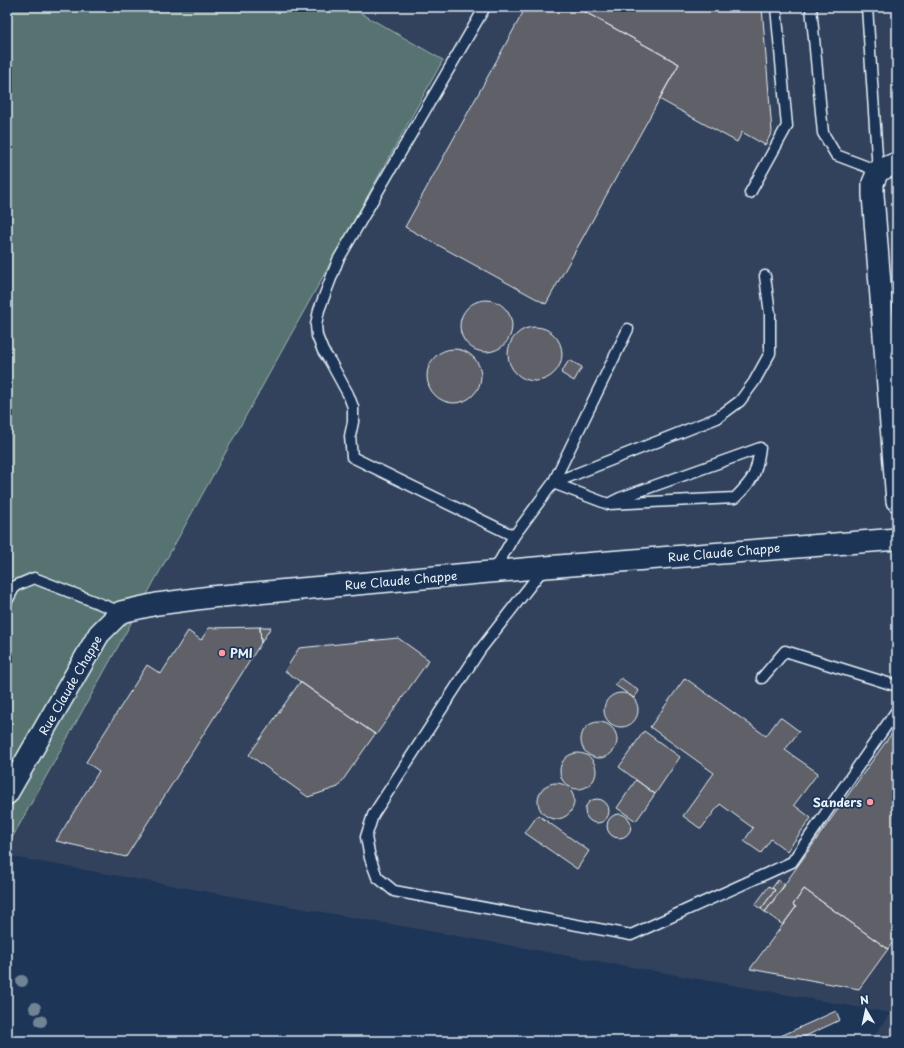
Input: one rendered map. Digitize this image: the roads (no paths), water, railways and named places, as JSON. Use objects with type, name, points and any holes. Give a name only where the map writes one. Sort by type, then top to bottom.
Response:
[{"type":"street","points":[[897,163],[878,171],[873,183],[897,501]]},
{"type":"street","name":"Rue Claude Chappe","points":[[7,794],[99,634],[121,612],[157,604],[211,597],[897,538]]},
{"type":"lane","points":[[485,7],[338,260],[319,310],[316,325],[317,336],[323,351],[342,382],[353,407],[353,422],[350,436],[352,457],[514,536]]},
{"type":"lane","points":[[750,193],[787,126],[776,7]]},
{"type":"lane","points":[[811,7],[823,133],[836,154],[878,171],[867,7]]},
{"type":"lane","points":[[553,483],[717,418],[740,401],[754,382],[770,353],[770,314],[765,276]]},
{"type":"lane","points":[[494,572],[514,536],[553,483],[628,329]]},
{"type":"lane","points":[[553,483],[608,504],[735,498],[750,484],[757,471],[760,448],[620,498],[608,504]]},
{"type":"lane","points":[[546,567],[480,650],[373,815],[366,837],[370,858],[377,877],[394,891],[632,935],[792,862],[897,710]]},
{"type":"lane","points":[[7,602],[15,586],[34,578],[121,612]]},
{"type":"lane","points":[[762,678],[785,651],[897,686]]},
{"type":"place","name":"PMI","points":[[222,653]]},
{"type":"place","name":"Sanders","points":[[870,802]]}]
